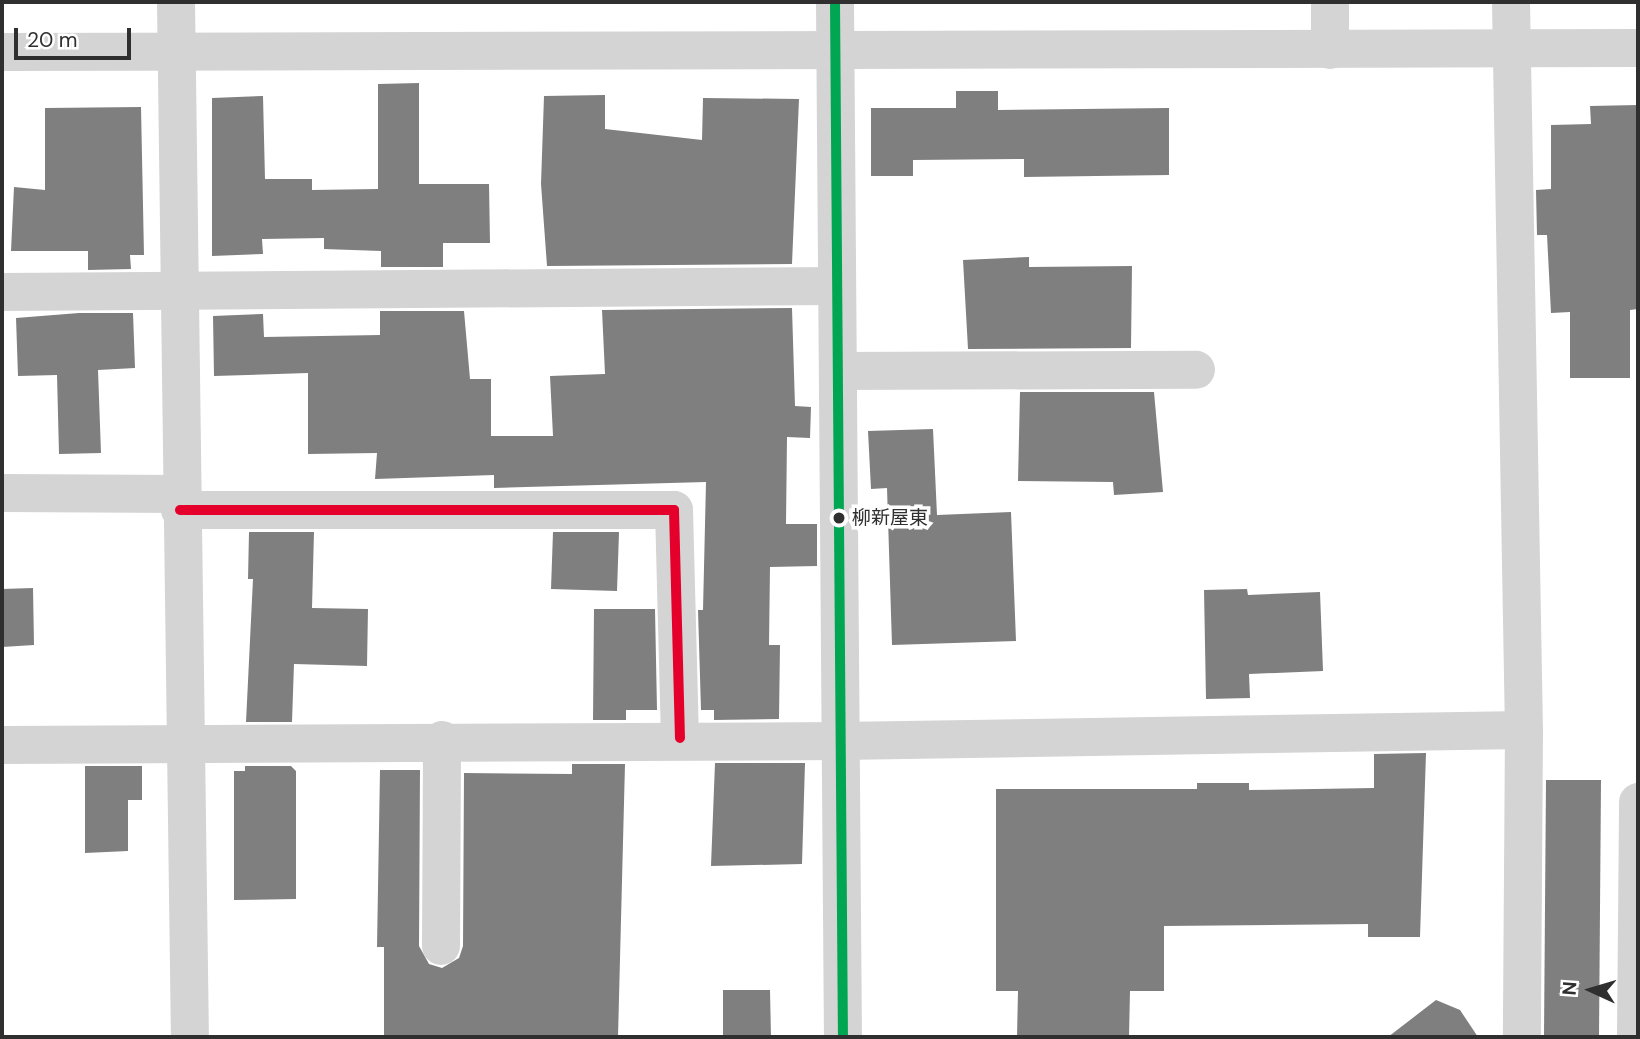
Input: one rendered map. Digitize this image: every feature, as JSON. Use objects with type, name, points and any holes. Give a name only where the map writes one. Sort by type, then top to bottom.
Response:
[{"type":"street","points":[[176,2],[183,745],[190,1037]]},
{"type":"street","points":[[835,2],[843,1037]]},
{"type":"street","points":[[1330,2],[1330,50]]},
{"type":"street","points":[[1511,2],[1524,730],[1522,1037]]},
{"type":"street","points":[[2,52],[1638,48]]},
{"type":"street","points":[[2,292],[837,286]]},
{"type":"street","points":[[838,371],[1196,370]]},
{"type":"street","points":[[2,493],[181,502],[674,510],[680,738]]},
{"type":"street","points":[[2,746],[680,738],[840,741],[1524,730]]},
{"type":"street","points":[[441,946],[442,740]]},
{"type":"street","points":[[1636,1037],[1638,802]]},
{"type":"building","points":[[419,83],[419,184],[489,184],[490,243],[443,243],[443,267],[381,267],[381,251],[324,249],[324,238],[262,239],[263,254],[212,256],[212,98],[263,96],[265,179],[312,179],[312,190],[378,189],[378,84]]},
{"type":"building","points":[[956,91],[998,91],[998,110],[1169,108],[1169,175],[1024,177],[1024,159],[913,160],[913,176],[871,176],[871,108],[956,108]]},
{"type":"building","points":[[605,95],[605,129],[702,140],[703,98],[799,99],[792,264],[547,266],[541,184],[544,96]]},
{"type":"building","points":[[1638,105],[1638,309],[1630,310],[1630,378],[1570,378],[1570,312],[1551,313],[1547,235],[1537,235],[1536,190],[1551,189],[1551,125],[1591,124],[1590,106]]},
{"type":"building","points":[[141,107],[144,255],[130,255],[131,269],[88,270],[88,251],[11,251],[14,187],[45,190],[45,108]]},
{"type":"building","points":[[1029,257],[1029,267],[1132,266],[1131,348],[968,349],[963,260]]},
{"type":"building","points":[[792,308],[795,406],[811,407],[810,438],[787,437],[786,524],[817,524],[817,566],[770,567],[769,645],[780,645],[779,719],[714,720],[714,710],[701,710],[698,610],[703,610],[706,482],[494,488],[494,475],[375,479],[377,453],[308,454],[308,373],[214,376],[213,316],[263,314],[264,337],[380,335],[380,311],[464,311],[470,379],[491,379],[491,436],[553,436],[550,376],[605,374],[602,310]]},
{"type":"building","points":[[79,313],[133,313],[135,368],[98,370],[101,453],[59,454],[57,375],[18,376],[16,318]]},
{"type":"building","points":[[1020,392],[1154,392],[1163,492],[1114,495],[1113,482],[1018,481]]},
{"type":"building","points":[[933,429],[937,515],[1011,512],[1016,641],[892,645],[887,488],[871,489],[868,431]]},
{"type":"building","points":[[249,532],[314,532],[312,608],[368,609],[367,666],[294,664],[292,722],[246,722],[253,579],[248,579]]},
{"type":"building","points":[[553,532],[619,532],[617,591],[551,589]]},
{"type":"building","points":[[33,588],[34,645],[2,647],[2,589]]},
{"type":"building","points":[[1247,589],[1248,595],[1320,592],[1323,671],[1249,674],[1250,698],[1206,699],[1204,590]]},
{"type":"building","points":[[594,609],[655,609],[657,710],[626,710],[626,720],[593,720]]},
{"type":"building","points":[[1426,753],[1420,937],[1368,937],[1368,924],[1164,926],[1164,991],[1130,991],[1129,1037],[1017,1037],[1018,991],[996,991],[996,789],[1197,789],[1197,783],[1249,783],[1249,790],[1374,788],[1374,754]]},
{"type":"building","points":[[715,763],[805,763],[802,864],[711,866]]},
{"type":"building","points":[[572,764],[625,764],[618,1037],[384,1037],[384,947],[377,947],[380,770],[420,770],[419,946],[429,964],[442,968],[459,958],[463,946],[464,773],[572,774]]},
{"type":"building","points":[[85,766],[142,766],[142,800],[128,800],[128,851],[85,853]]},
{"type":"building","points":[[245,766],[291,766],[296,771],[296,899],[234,900],[234,771],[245,771]]},
{"type":"building","points":[[1546,780],[1601,780],[1599,1037],[1544,1037]]},
{"type":"building","points":[[723,990],[770,990],[771,1037],[723,1037]]},
{"type":"building","points":[[1436,1000],[1460,1010],[1478,1037],[1388,1037]]},
{"type":"transit line","points":[[835,2],[843,1037]]},
{"type":"transit line","points":[[180,510],[674,510],[680,738]]},
{"type":"place","name":"柳新屋東","points":[[839,518]]}]
